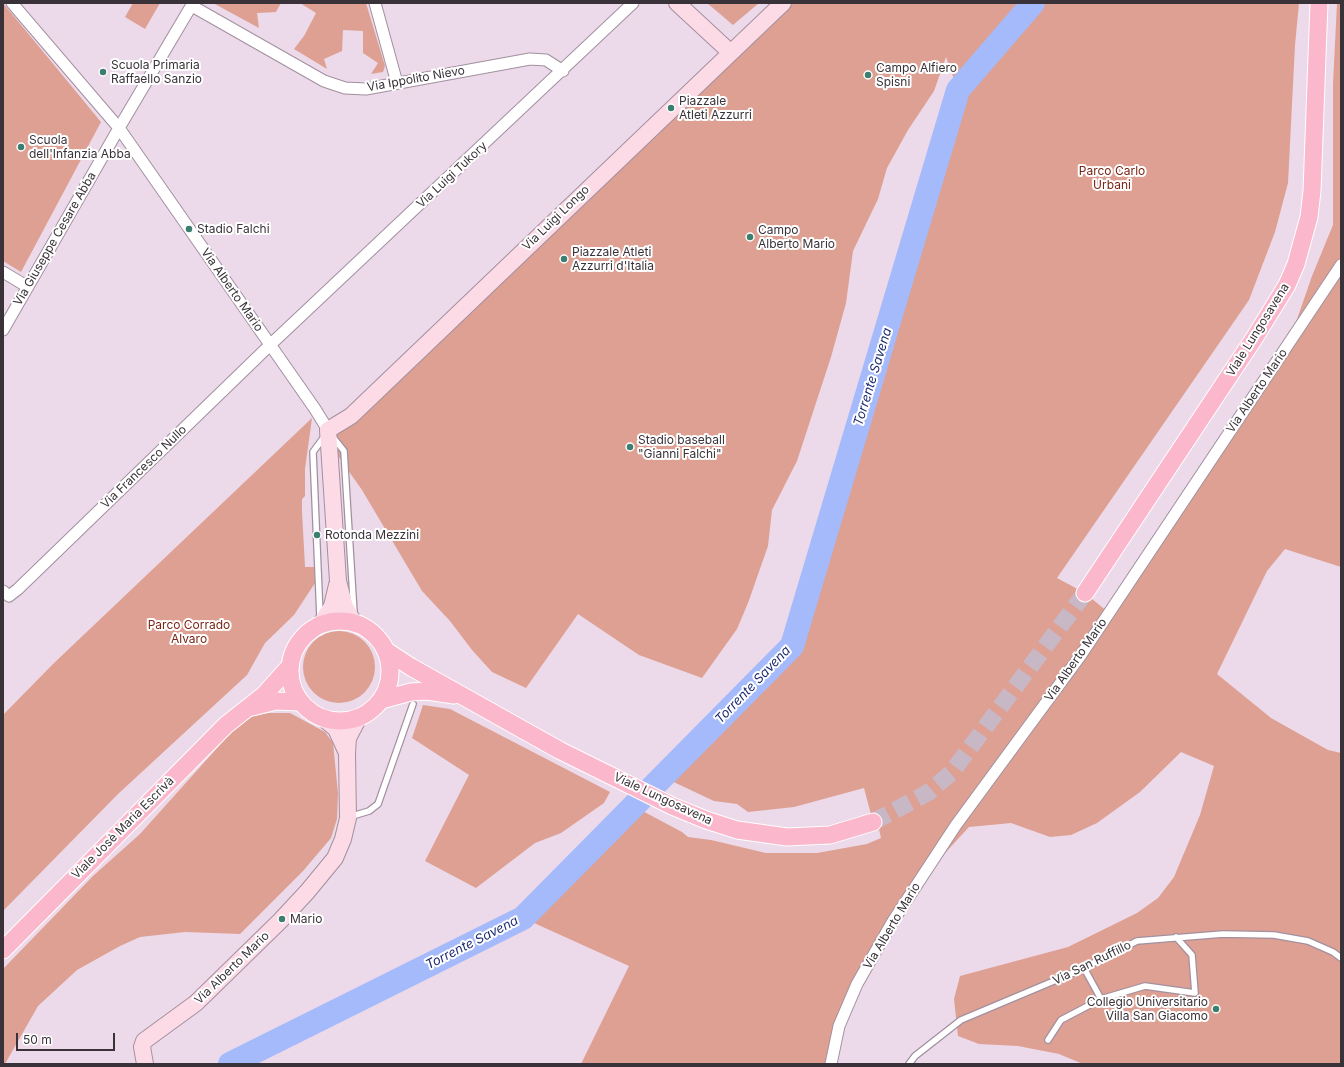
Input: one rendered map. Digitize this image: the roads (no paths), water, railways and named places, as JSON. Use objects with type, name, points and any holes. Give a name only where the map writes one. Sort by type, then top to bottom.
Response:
[{"type":"main road","name":"Viale Lungosavena","points":[[1085,593],[1255,337],[1287,285],[1296,264],[1309,217],[1312,191],[1319,3]]},
{"type":"main road","points":[[337,621],[354,623],[373,633],[386,650],[390,674],[388,687],[381,700],[368,712],[359,717],[347,720],[323,718],[300,702],[294,690],[290,678],[290,666],[293,653],[300,641],[309,632],[320,625],[337,621]]},
{"type":"main road","name":"Viale Lungosavena","points":[[386,650],[411,667],[559,750],[672,806],[706,820],[737,830],[787,837],[830,835],[873,822]]},
{"type":"main road","name":"Viale Josè Maria Escrivà","points":[[3,950],[226,725],[272,687],[290,666]]},
{"type":"main road","name":"Viale Lungosavena","points":[[381,700],[412,692],[427,691],[446,693],[468,699]]},
{"type":"main road","name":"Viale Josè Maria Escrivà","points":[[246,709],[261,703],[276,701],[300,702]]},
{"type":"street","name":"Via Alberto Mario","points":[[12,3],[118,128],[315,408],[328,430],[338,581],[345,607],[354,623]]},
{"type":"street","points":[[375,3],[398,83]]},
{"type":"street","name":"Via Luigi Tukory","points":[[270,346],[634,3]]},
{"type":"street","points":[[677,3],[730,52]]},
{"type":"street","name":"Via Luigi Longo","points":[[328,430],[351,416],[730,52],[783,3]]},
{"type":"street","name":"Via Ippolito Nievo","points":[[192,4],[324,81],[345,88],[366,89],[530,59],[546,60],[563,71]]},
{"type":"street","name":"Via Giuseppe Cesare Abba","points":[[3,330],[118,128],[192,4]]},
{"type":"street","name":"Via Alberto Mario","points":[[831,1064],[839,1026],[857,984],[894,920],[956,825],[1081,655],[1341,265]]},
{"type":"street","points":[[3,272],[28,287]]},
{"type":"street","name":"Via Francesco Nullo","points":[[3,591],[9,596],[18,589],[270,346]]},
{"type":"street","name":"Via Alberto Mario","points":[[320,625],[332,606],[338,581]]},
{"type":"street","name":"Via Alberto Mario","points":[[144,1060],[142,1048],[144,1041],[196,1003],[307,892],[328,868],[340,848],[348,818],[348,738],[359,717]]},
{"type":"street","name":"Via Alberto Mario","points":[[323,718],[336,729],[347,753]]},
{"type":"lane","name":"Via Alberto Mario","points":[[328,430],[344,451],[354,623]]},
{"type":"lane","points":[[320,625],[313,452],[328,430]]},
{"type":"lane","points":[[348,818],[365,813],[378,804],[413,704]]},
{"type":"lane","name":"Via San Ruffillo","points":[[909,1064],[915,1056],[961,1020],[1084,968],[1137,940],[1223,934],[1274,935],[1308,941],[1334,952],[1341,958]]},
{"type":"lane","points":[[1048,1040],[1061,1020],[1101,998],[1145,986],[1196,994],[1192,956],[1176,937]]},
{"type":"lane","points":[[1084,968],[1101,998]]},
{"type":"waterway","name":"Torrente Savena","points":[[230,1064],[523,918],[792,646],[958,90],[1033,3]]},
{"type":"tunnel","points":[[873,822],[929,792],[952,772],[1085,593]]},
{"type":"place","name":"Scuola Primaria Raffaello Sanzio","points":[[103,72]]},
{"type":"place","name":"Campo Alfiero Spisni","points":[[868,75]]},
{"type":"place","name":"Piazzale Atleti Azzurri","points":[[671,108]]},
{"type":"place","name":"Scuola dell'Infanzia Abba","points":[[21,147]]},
{"type":"place","name":"Stadio Falchi","points":[[189,229]]},
{"type":"place","name":"Campo Alberto Mario","points":[[750,237]]},
{"type":"place","name":"Piazzale Atleti Azzurri d'Italia","points":[[564,259]]},
{"type":"place","name":"Stadio baseball \"Gianni Falchi\"","points":[[630,447]]},
{"type":"place","name":"Rotonda Mezzini","points":[[317,535]]},
{"type":"place","name":"Mario","points":[[282,919]]},
{"type":"place","name":"Collegio Universitario Villa San Giacomo","points":[[1216,1009]]},
{"type":"park label","name":"Parco Carlo Urbani","points":[[1112,178]]},
{"type":"park label","name":"Parco Corrado Alvaro","points":[[189,632]]}]
